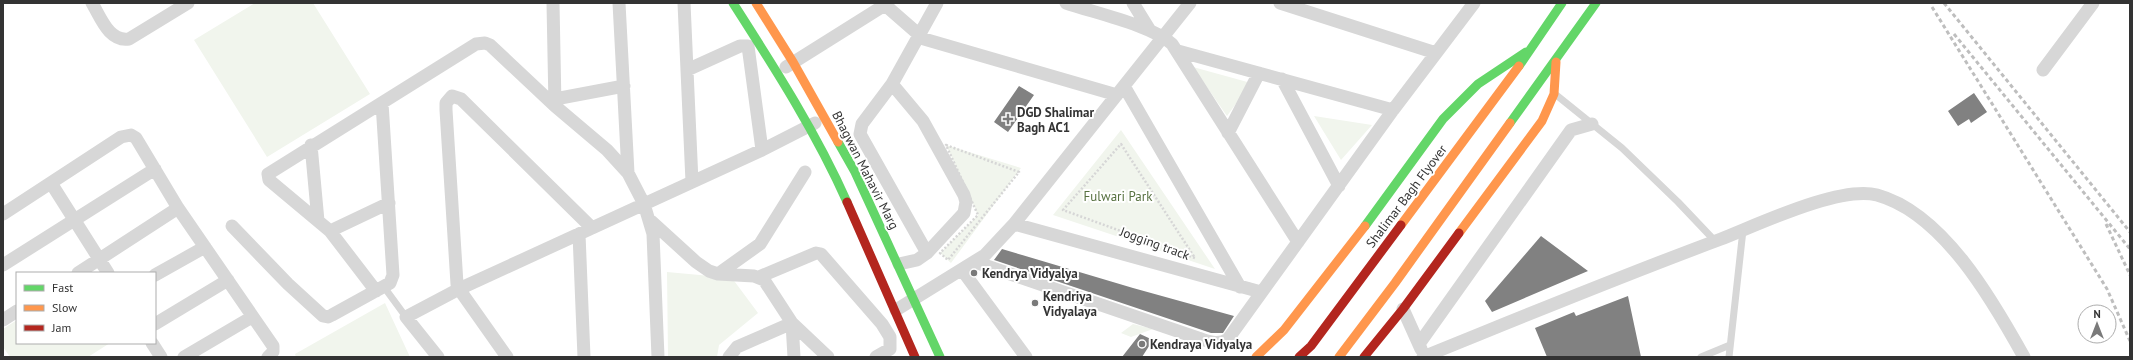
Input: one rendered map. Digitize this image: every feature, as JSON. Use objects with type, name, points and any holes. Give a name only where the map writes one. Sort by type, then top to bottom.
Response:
[{"type":"street","points":[[92,3],[114,37],[121,40],[129,39],[181,5]]},
{"type":"street","points":[[553,3],[555,103]]},
{"type":"street","points":[[619,3],[628,173]]},
{"type":"street","points":[[684,3],[692,182]]},
{"type":"street","points":[[733,3],[778,72],[835,175],[896,310],[915,357]]},
{"type":"street","name":"Bhagwan Mahavir Marg","points":[[756,3],[793,62],[855,172],[899,264],[940,357]]},
{"type":"street","points":[[927,252],[860,134],[862,124],[892,84],[937,3]]},
{"type":"street","points":[[1133,3],[1149,30]]},
{"type":"street","points":[[896,310],[915,300],[985,256],[1014,224],[1190,3]]},
{"type":"street","points":[[1280,3],[1436,53]]},
{"type":"street","points":[[975,262],[1217,343],[1228,339],[1260,292],[1339,186],[1393,110],[1474,3]]},
{"type":"street","name":"Shalimar Bagh Flyover","points":[[1299,357],[1311,346],[1531,49],[1562,3]]},
{"type":"street","points":[[1339,357],[1395,283],[1556,62],[1596,3]]},
{"type":"street","points":[[2043,70],[2093,3]]},
{"type":"street","points":[[778,72],[867,8],[887,4],[918,35],[930,41],[1120,90],[1240,287]]},
{"type":"street","points":[[1070,4],[1164,36],[1178,51],[1228,133],[1298,242]]},
{"type":"street","points":[[380,289],[330,231],[269,180],[268,176],[271,171],[311,145],[382,103],[476,44],[485,43],[490,45],[607,150],[628,173],[644,204],[651,221],[654,234],[658,357]]},
{"type":"street","points":[[687,70],[740,46],[748,46],[762,150]]},
{"type":"street","points":[[1256,357],[1284,330],[1349,248],[1443,119],[1478,84],[1531,49]]},
{"type":"street","points":[[1178,51],[1393,110]]},
{"type":"street","points":[[1364,357],[1403,309],[1542,121],[1551,105],[1554,94],[1556,62]]},
{"type":"street","points":[[1228,133],[1259,72]]},
{"type":"street","points":[[1282,79],[1339,186]]},
{"type":"street","points":[[892,84],[922,121],[964,195],[966,202],[964,213],[927,252],[917,260],[899,264]]},
{"type":"street","points":[[555,103],[624,86]]},
{"type":"street","points":[[507,357],[459,289],[446,110],[446,103],[452,96],[461,99],[592,228]]},
{"type":"street","points":[[232,226],[288,284],[323,316],[328,317],[390,283],[393,275],[382,103]]},
{"type":"street","points":[[438,357],[406,317],[459,289],[762,150],[825,118]]},
{"type":"street","points":[[1419,344],[1571,130],[1592,124]]},
{"type":"street","points":[[3,214],[125,136],[136,138],[178,208],[272,346],[273,352],[268,357]]},
{"type":"street","points":[[311,145],[318,221]]},
{"type":"street","points":[[3,265],[155,169]]},
{"type":"street","points":[[718,274],[760,244],[805,172]]},
{"type":"street","points":[[51,183],[107,272]]},
{"type":"street","points":[[1403,309],[1424,357],[1557,302],[1796,210],[1843,195],[1874,194],[1884,197],[1907,210],[1930,226],[1949,244],[1973,275],[2005,322],[2024,357]]},
{"type":"street","points":[[330,231],[389,203]]},
{"type":"street","points":[[80,272],[178,208]]},
{"type":"street","points":[[651,221],[703,268],[718,274],[759,277],[764,280],[792,323],[828,357]]},
{"type":"street","points":[[1014,224],[1260,292]]},
{"type":"street","points":[[579,234],[584,357]]},
{"type":"street","points":[[156,274],[205,247]]},
{"type":"street","points":[[759,277],[812,254],[821,254],[882,324],[890,337],[890,349],[876,357]]},
{"type":"street","points":[[962,270],[1026,357]]},
{"type":"street","points":[[156,323],[228,280]]},
{"type":"street","points":[[3,320],[16,312]]},
{"type":"street","points":[[184,357],[252,317]]},
{"type":"street","points":[[729,357],[737,347],[792,323]]},
{"type":"street","points":[[792,323],[794,357]]},
{"type":"street","points":[[153,344],[161,357]]},
{"type":"lane","points":[[1554,94],[1592,124],[1652,176],[1715,241]]},
{"type":"lane","points":[[1729,357],[1743,230]]},
{"type":"lane","points":[[380,289],[406,317]]},
{"type":"lane","points":[[1701,357],[1730,345]]},
{"type":"path","name":"Jogging track","points":[[1121,144],[1195,258],[1070,213],[1063,210],[1121,144]]},
{"type":"green space","points":[[255,3],[313,3],[370,94],[267,157],[194,40]]},
{"type":"green space","points":[[1193,67],[1251,83],[1227,116]]},
{"type":"green space","points":[[1314,116],[1372,125],[1341,160]]},
{"type":"green space","name":"Fulwari Park","points":[[1121,130],[1215,269],[1053,215]]},
{"type":"green space","points":[[946,145],[1021,168],[951,263],[940,253],[978,215]]},
{"type":"green space","points":[[667,272],[732,278],[758,313],[719,345],[717,357],[668,357]]},
{"type":"green space","points":[[385,303],[410,357],[296,357],[295,354]]},
{"type":"green space","points":[[16,321],[16,344],[108,344],[88,357],[10,357],[3,347],[3,329]]},
{"type":"green space","points":[[1133,324],[1153,329],[1131,337],[1121,333]]},
{"type":"building","points":[[1019,86],[1034,95],[1008,132],[994,122]]},
{"type":"building","points":[[1974,93],[1987,112],[1971,123],[1969,119],[1958,126],[1948,111]]},
{"type":"building","points":[[1541,236],[1588,271],[1492,312],[1485,301]]},
{"type":"building","points":[[1002,249],[1234,316],[1223,333],[1211,333],[994,260]]},
{"type":"building","points":[[1628,296],[1641,357],[1547,357],[1535,328],[1574,312],[1576,316]]},
{"type":"building","name":"Kendraya Vidyalya","points":[[1140,334],[1153,340],[1142,357],[1122,357]]},
{"type":"railway","points":[[1944,3],[2130,232]]},
{"type":"railway","points":[[1932,7],[2107,289],[2130,341]]},
{"type":"railway","points":[[1954,34],[2130,249]]},
{"type":"railway","points":[[2106,224],[2130,275]]},
{"type":"traffic: fast","points":[[733,3],[808,125],[847,202]]},
{"type":"traffic: fast","points":[[1519,66],[1562,3]]},
{"type":"traffic: fast","points":[[1510,123],[1596,3]]},
{"type":"traffic: fast","points":[[1365,226],[1443,119],[1478,84],[1526,52]]},
{"type":"traffic: fast","points":[[838,142],[855,172],[940,357]]},
{"type":"traffic: slow","points":[[756,3],[793,62],[838,142]]},
{"type":"traffic: slow","points":[[1459,233],[1542,121],[1554,94],[1556,62]]},
{"type":"traffic: slow","points":[[1401,225],[1519,66]]},
{"type":"traffic: slow","points":[[1339,357],[1395,283],[1510,123]]},
{"type":"traffic: slow","points":[[1256,357],[1284,330],[1365,226]]},
{"type":"traffic: jam","points":[[847,202],[915,357]]},
{"type":"traffic: jam","points":[[1299,357],[1311,346],[1401,225]]},
{"type":"traffic: jam","points":[[1364,357],[1403,309],[1459,233]]},
{"type":"place","name":"DGD Shalimar Bagh AC1","points":[[1008,119]]},
{"type":"place","name":"Kendrya Vidyalya","points":[[974,273]]},
{"type":"place","name":"Kendriya Vidyalaya","points":[[1035,303]]},
{"type":"place","name":"Kendraya Vidyalya","points":[[1142,344]]}]
